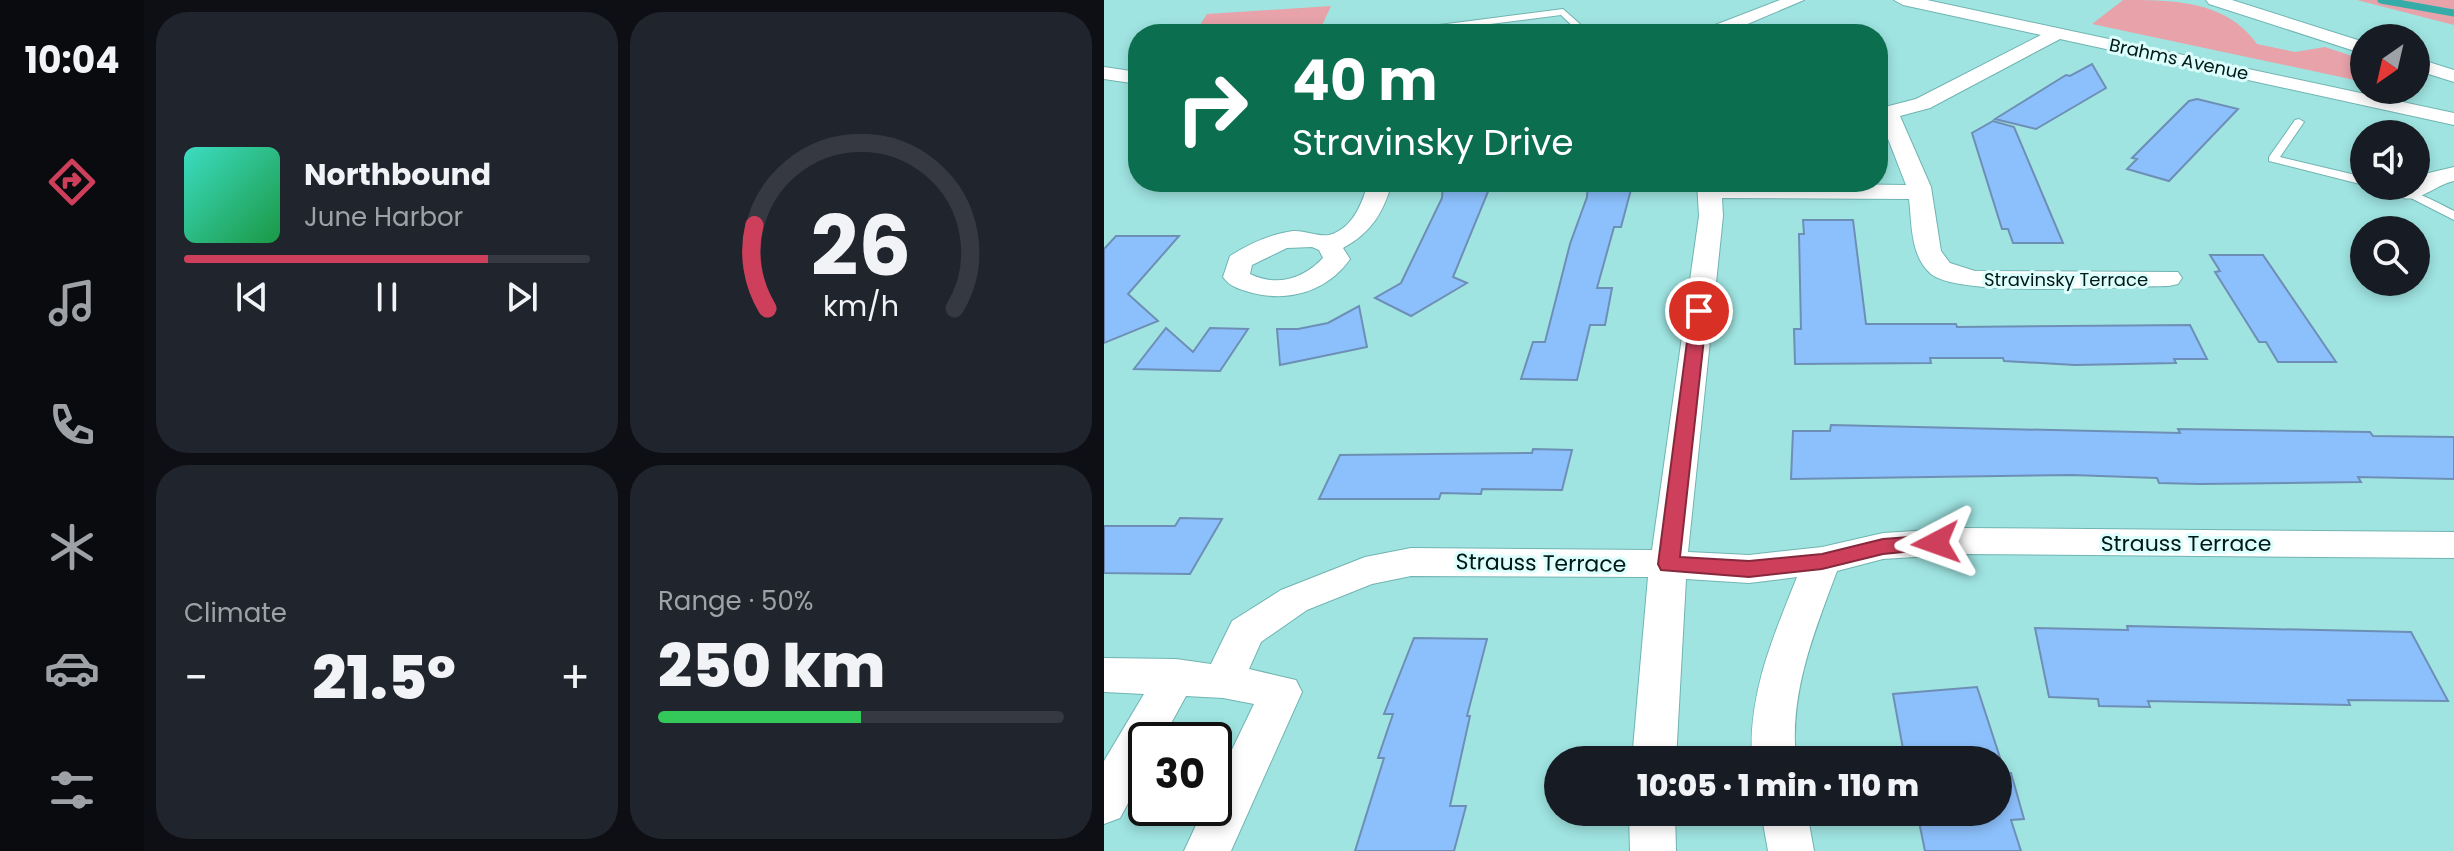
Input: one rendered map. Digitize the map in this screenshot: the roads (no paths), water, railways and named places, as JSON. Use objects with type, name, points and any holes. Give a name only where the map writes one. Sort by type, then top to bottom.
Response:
[{"type":"street","points":[[1734,24],[1795,0]]},
{"type":"street","name":"Brahms Avenue","points":[[1903,0],[2454,119]]},
{"type":"street","points":[[1965,13],[1985,0]]},
{"type":"street","points":[[2215,0],[2350,43]]},
{"type":"street","name":"Stravinsky Terrace","points":[[1888,105],[1923,104],[2059,33]]},
{"type":"street","points":[[2430,68],[2454,76]]},
{"type":"street","points":[[1104,73],[1128,77]]},
{"type":"street","name":"Stravinsky Terrace","points":[[1888,117],[1919,192],[1928,251],[1941,269],[1973,279],[2169,278]]},
{"type":"street","points":[[2430,180],[2454,174]]},
{"type":"street","points":[[1888,191],[1919,192]]},
{"type":"street","points":[[1329,245],[1362,224],[1375,207],[1378,192]]},
{"type":"street","points":[[1655,746],[1668,564],[1711,216],[1709,192]]},
{"type":"street","name":"Strauss Terrace","points":[[1223,681],[1246,632],[1294,600],[1365,571],[1411,562],[1668,564],[1749,569],[1822,561],[1883,546],[1963,541],[2454,545]]},
{"type":"street","points":[[1772,746],[1781,672],[1822,561]]},
{"type":"street","points":[[1104,675],[1176,676],[1281,692],[1207,851]]},
{"type":"street","points":[[1104,803],[1176,676]]},
{"type":"street","points":[[1652,826],[1653,851]]},
{"type":"street","points":[[1787,826],[1791,851]]},
{"type":"lane","points":[[1470,24],[1563,12],[1573,24]]},
{"type":"lane","points":[[2299,122],[2273,159],[2350,178]]},
{"type":"lane","points":[[2424,200],[2454,216]]},
{"type":"waterway","points":[[2381,0],[2454,13]]}]
